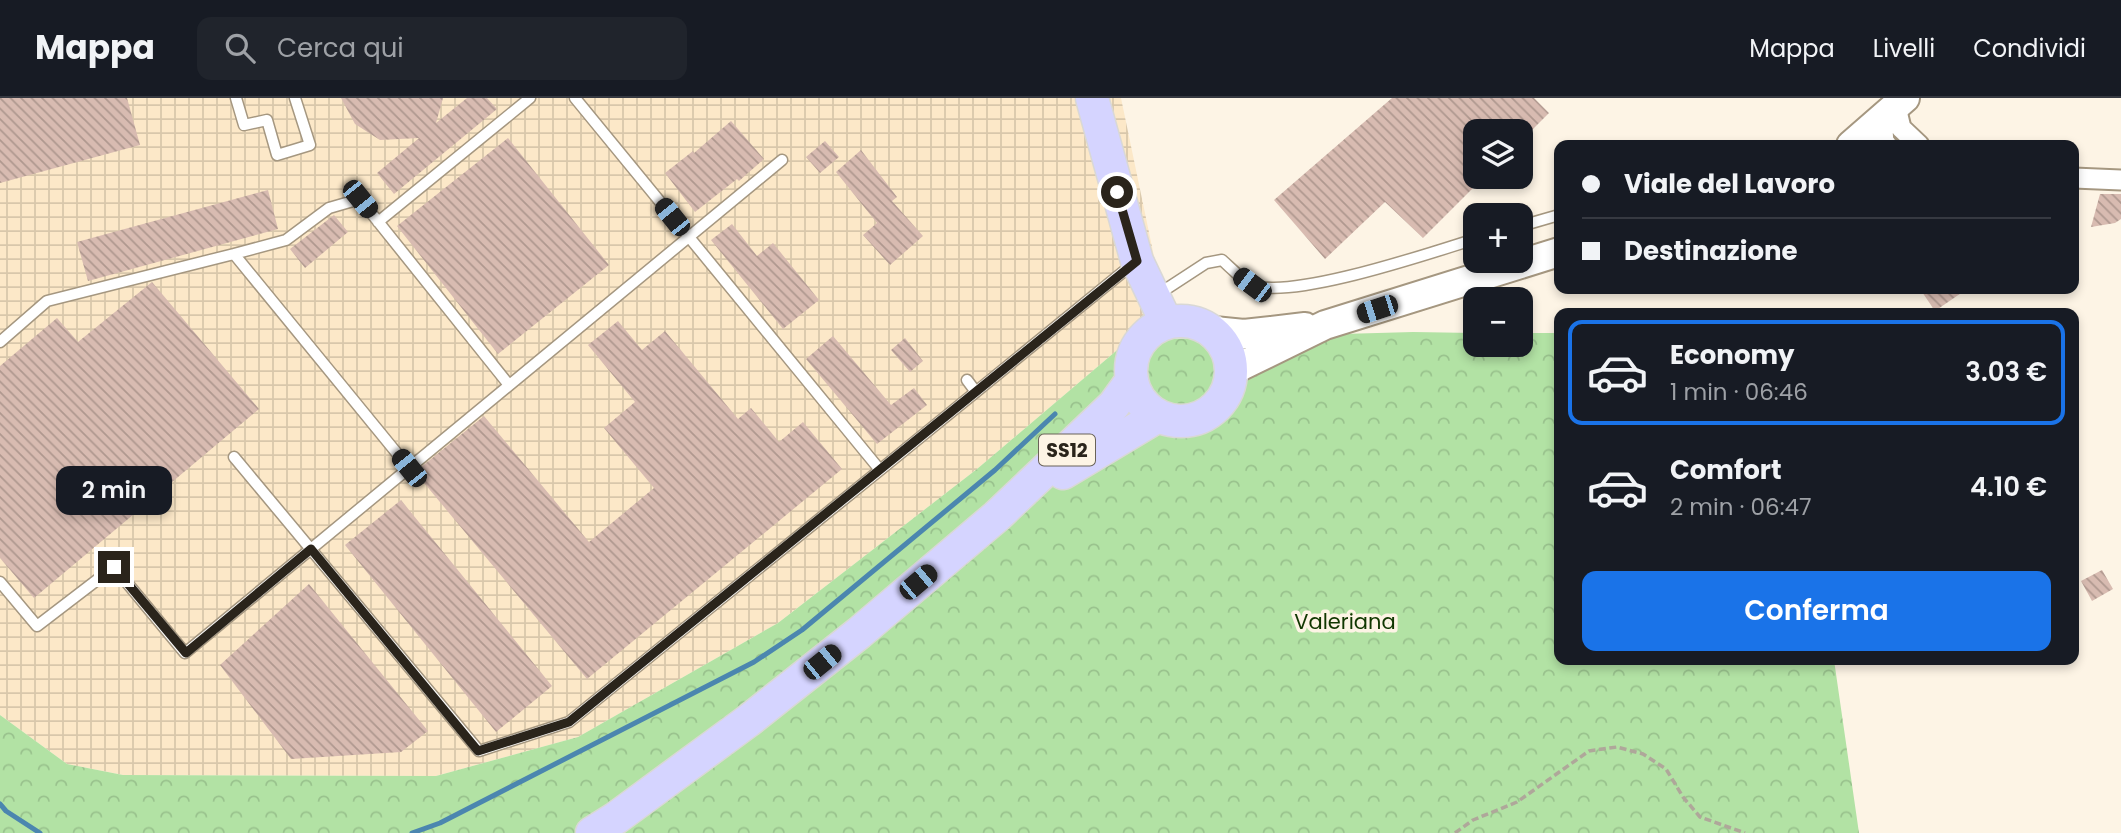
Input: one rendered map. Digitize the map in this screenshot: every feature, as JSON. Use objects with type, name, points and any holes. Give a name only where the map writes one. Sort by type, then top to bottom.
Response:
[{"type":"main road","points":[[1092,98],[1137,261],[1160,310],[1214,331],[1244,334],[1325,325]]},
{"type":"main road","points":[[1860,140],[1894,120]]},
{"type":"main road","points":[[1233,370],[1325,325],[1554,254]]},
{"type":"main road","name":"SS12","points":[[592,833],[748,721],[997,516],[1106,413],[1132,380],[1131,362],[1138,345],[1150,331],[1160,310]]},
{"type":"main road","points":[[1132,380],[1141,401],[1158,416],[1183,421],[1208,414],[1221,402],[1230,387],[1233,370],[1228,349],[1214,331]]},
{"type":"main road","name":"SS12","points":[[997,516],[1158,416]]},
{"type":"street","points":[[1894,120],[1914,140]]},
{"type":"street","points":[[2079,178],[2121,180]]},
{"type":"lane","points":[[236,98],[244,125],[267,120],[277,155],[310,145],[295,98]]},
{"type":"lane","points":[[378,222],[530,98]]},
{"type":"lane","points":[[575,98],[880,470]]},
{"type":"lane","points":[[0,582],[37,626],[114,567],[186,653],[782,160]]},
{"type":"lane","points":[[0,342],[47,302],[286,240],[330,208],[360,199],[509,385]]},
{"type":"lane","points":[[1533,223],[1554,216]]},
{"type":"lane","points":[[1160,310],[1206,263],[1222,260],[1252,285],[1272,289],[1292,288],[1361,273],[1463,243]]},
{"type":"lane","points":[[234,254],[409,468]]},
{"type":"lane","points":[[234,457],[478,751],[569,722],[1137,261]]},
{"type":"lane","points":[[967,380],[976,392]]},
{"type":"path","points":[[1455,833],[1473,820],[1517,802],[1589,751],[1617,747],[1643,754],[1666,769],[1683,797],[1700,817],[1745,833]]},
{"type":"shaded area","points":[[0,98],[1121,98],[1171,338],[1129,340],[977,469],[778,623],[578,737],[436,776],[123,775],[67,764],[0,715]]},
{"type":"green space","name":"Valeriana","points":[[1463,333],[1463,357],[1533,357],[1533,333],[1554,333],[1554,665],[1835,665],[1859,833],[0,833],[0,715],[67,764],[123,775],[436,776],[578,737],[778,623],[977,469],[1129,340]]},
{"type":"building","points":[[0,98],[127,98],[140,145],[0,183]]},
{"type":"building","points":[[341,98],[443,98],[436,123],[467,98],[487,98],[497,109],[394,194],[377,173],[419,138],[380,140],[355,124]]},
{"type":"building","points":[[1392,98],[1534,98],[1549,113],[1533,129],[1533,119],[1463,119],[1463,189],[1472,189],[1423,238],[1385,202],[1325,259],[1274,200]]},
{"type":"building","points":[[731,121],[764,159],[739,181],[737,179],[695,212],[665,173],[693,151],[694,153]]},
{"type":"building","points":[[508,138],[609,265],[498,354],[397,226]]},
{"type":"building","points":[[825,141],[839,157],[820,173],[806,157]]},
{"type":"building","points":[[861,150],[897,197],[892,201],[923,236],[890,265],[863,235],[877,223],[836,172]]},
{"type":"building","points":[[268,190],[278,229],[88,281],[77,242]]},
{"type":"building","points":[[2100,194],[2121,194],[2121,219],[2115,223],[2091,227]]},
{"type":"building","points":[[334,215],[348,232],[305,268],[290,249]]},
{"type":"building","points":[[732,224],[757,256],[773,243],[819,300],[783,329],[711,240]]},
{"type":"building","points":[[152,282],[259,409],[34,598],[0,558],[0,366],[57,318],[78,342]]},
{"type":"building","points":[[1923,294],[1960,294],[1939,308],[1933,308]]},
{"type":"building","points":[[618,321],[642,350],[665,331],[738,419],[751,408],[779,442],[803,422],[842,469],[587,679],[415,472],[484,416],[589,542],[654,488],[604,428],[635,402],[588,345]]},
{"type":"building","points":[[833,336],[891,405],[914,388],[927,405],[877,444],[806,359]]},
{"type":"building","points":[[905,338],[923,361],[910,372],[891,350]]},
{"type":"building","points":[[401,500],[552,686],[496,732],[345,545]]},
{"type":"building","points":[[2102,570],[2113,589],[2092,601],[2081,581]]},
{"type":"building","points":[[309,584],[428,731],[401,752],[291,759],[220,665]]},
{"type":"waterway","points":[[412,833],[440,823],[754,662],[802,630],[995,470],[1055,414]]},
{"type":"waterway","points":[[0,804],[6,811],[40,833]]},
{"type":"route","points":[[114,567],[186,653],[311,549],[478,751],[569,722],[1137,261],[1117,192]]}]
